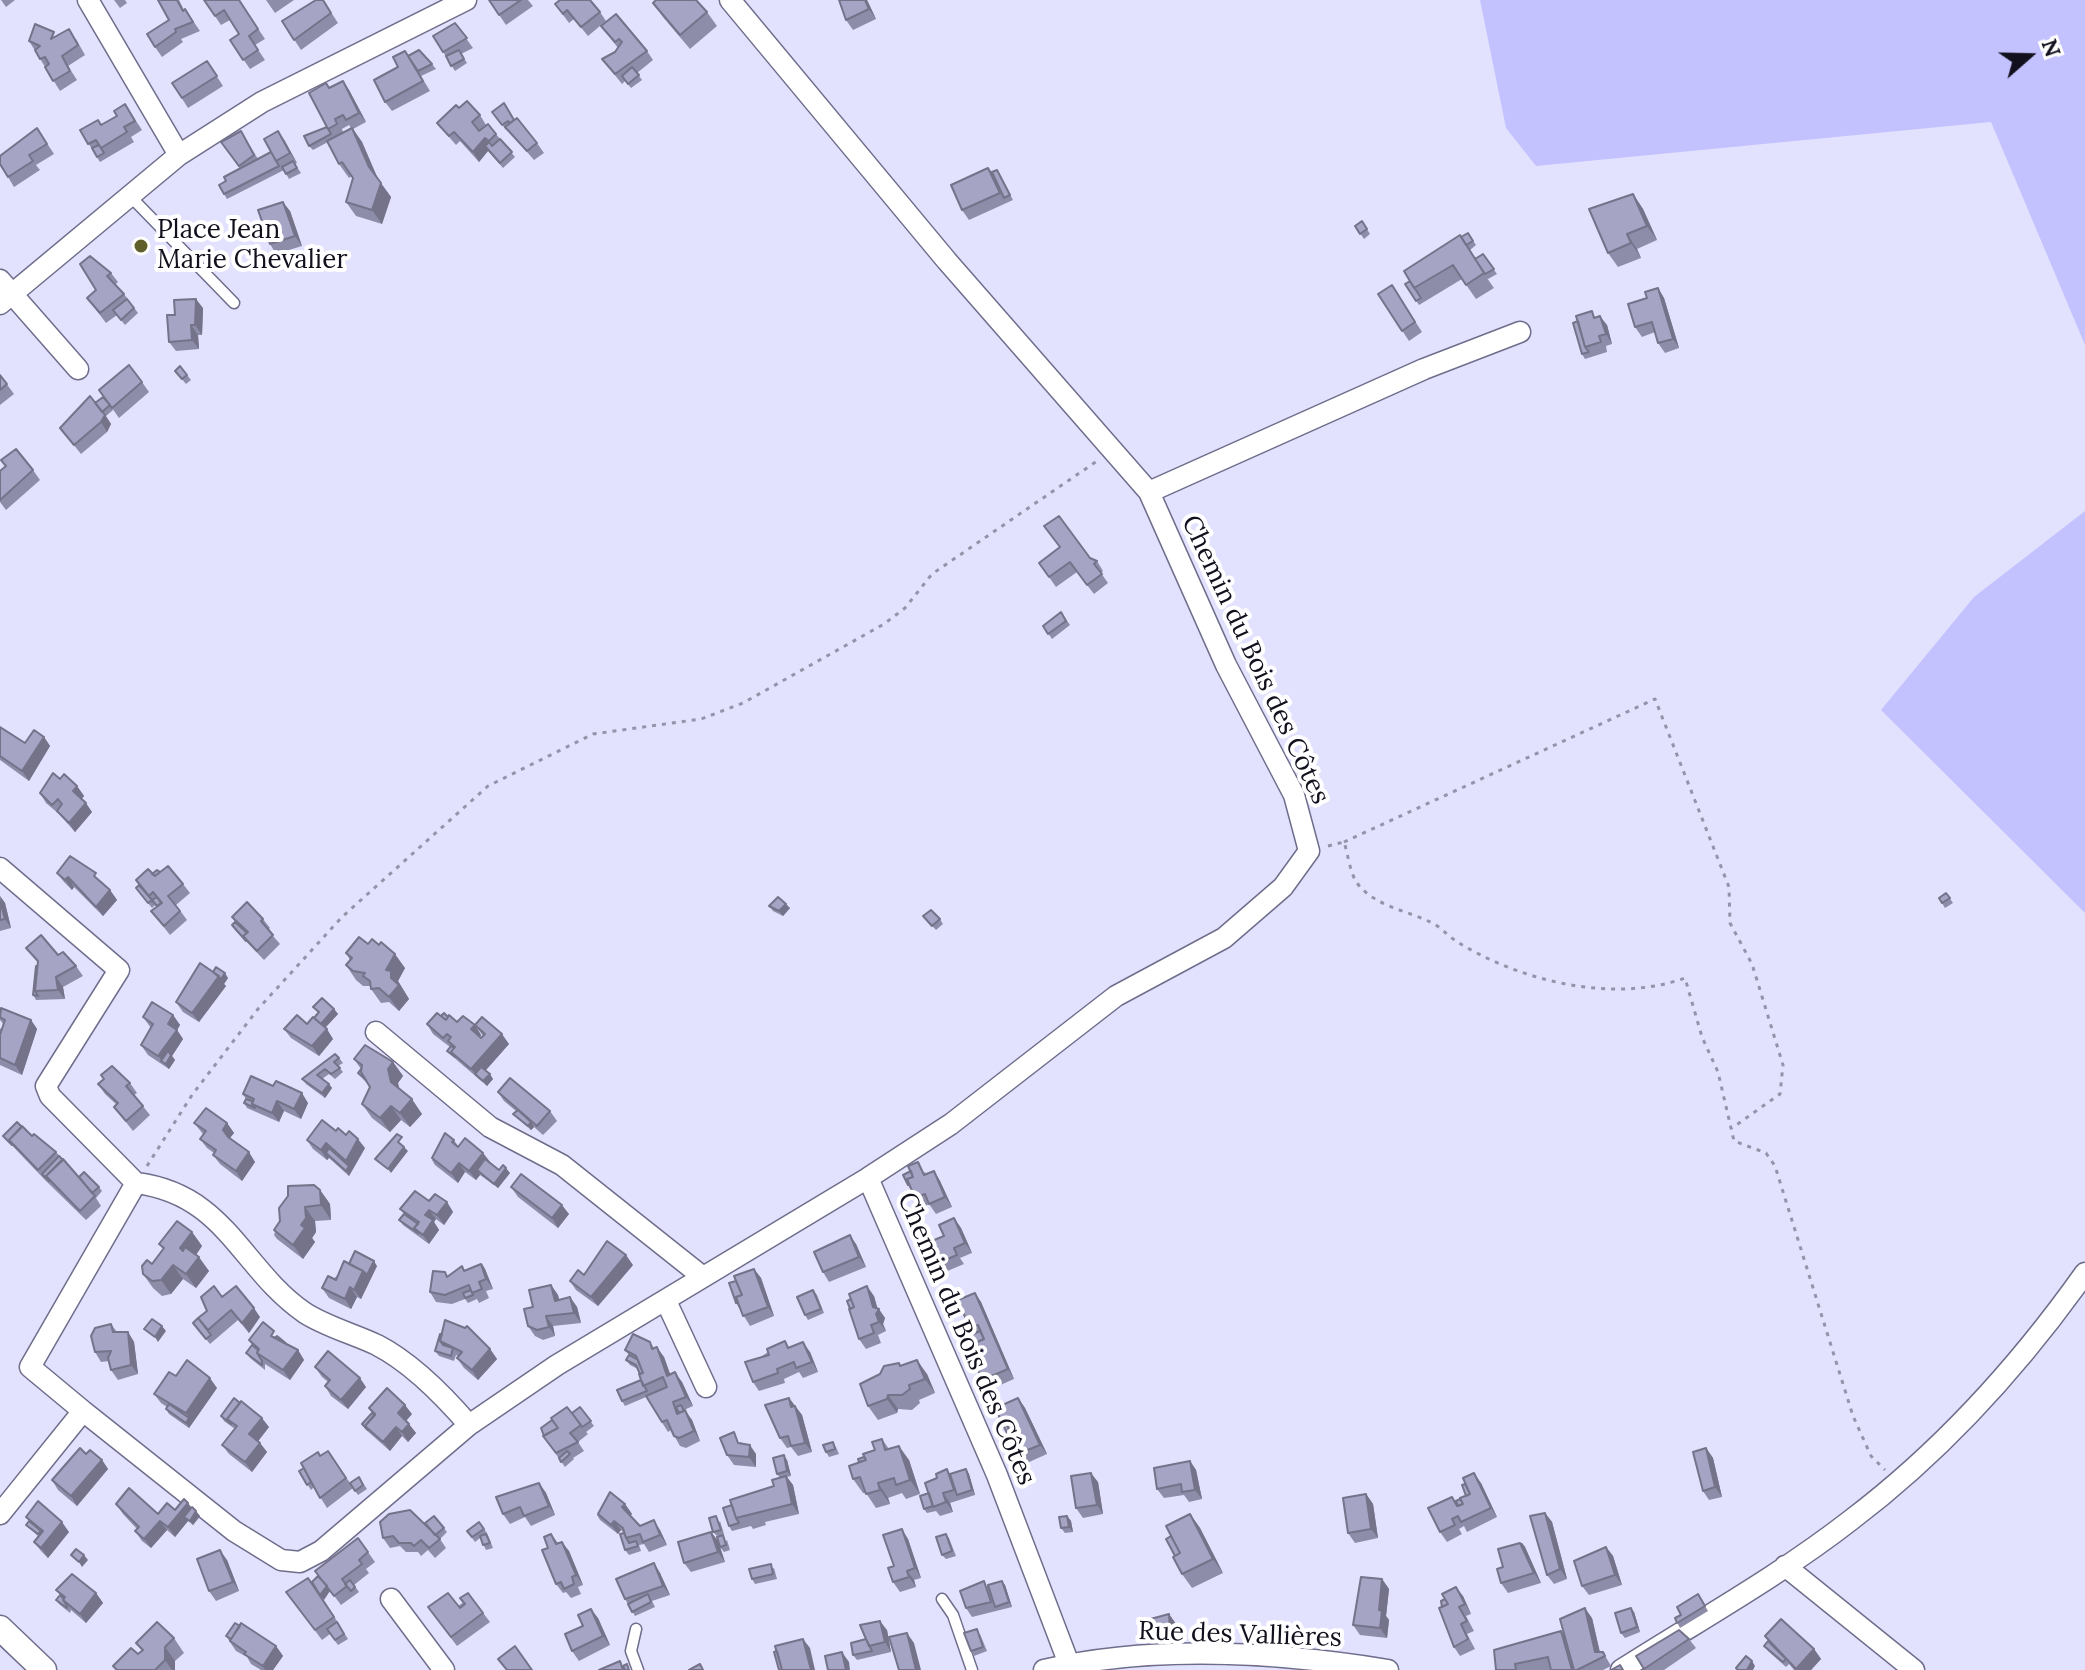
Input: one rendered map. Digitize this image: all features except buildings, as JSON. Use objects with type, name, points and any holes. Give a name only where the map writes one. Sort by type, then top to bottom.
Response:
[{"type":"street","points":[[88,0],[179,155]]},
{"type":"street","points":[[78,369],[4,293],[179,155],[262,102],[466,0]]},
{"type":"street","name":"Chemin du Bois des Côtes","points":[[730,0],[1111,452],[1149,492],[1226,665],[1294,795],[1309,851],[1283,887],[1224,938],[1116,996],[951,1124],[868,1178],[997,1475],[1075,1666]]},
{"type":"street","points":[[1149,492],[1424,369],[1520,332]]},
{"type":"street","points":[[0,868],[119,970],[46,1086],[50,1096],[136,1183],[160,1186],[198,1206],[228,1229],[281,1293],[307,1314],[394,1356],[452,1405],[469,1425]]},
{"type":"street","points":[[376,1032],[490,1127],[562,1165],[703,1277]]},
{"type":"street","points":[[136,1183],[30,1367],[234,1531],[281,1560],[300,1562],[321,1551],[469,1425],[557,1365],[868,1178]]},
{"type":"street","points":[[1621,1670],[1785,1566],[1900,1481],[1935,1450],[2037,1340],[2085,1273]]},
{"type":"street","points":[[666,1301],[706,1387]]},
{"type":"street","points":[[0,1514],[83,1411]]},
{"type":"street","points":[[1785,1566],[1914,1670]]},
{"type":"street","points":[[391,1599],[444,1670]]},
{"type":"street","points":[[0,1628],[44,1670]]},
{"type":"street","name":"Rue des Vallières","points":[[1044,1670],[1262,1657],[1388,1670]]},
{"type":"lane","points":[[130,196],[234,303]]},
{"type":"lane","points":[[942,1599],[953,1615],[972,1670]]},
{"type":"lane","points":[[636,1629],[631,1651],[638,1670]]},
{"type":"path","points":[[136,1183],[192,1095],[258,1009],[342,917],[488,786],[593,734],[701,719],[743,703],[884,624],[905,608],[932,574],[1111,452]]},
{"type":"path","points":[[1309,851],[1344,842],[1655,699],[1729,887],[1730,923],[1752,964],[1783,1065],[1780,1094],[1730,1129]]},
{"type":"path","points":[[1344,842],[1357,882],[1386,906],[1433,923],[1457,941],[1534,977],[1610,989],[1669,984],[1685,978],[1702,1037],[1718,1072],[1734,1141],[1766,1153],[1775,1166],[1853,1416],[1871,1456],[1900,1481]]},
{"type":"shaded area","points":[[1480,0],[2085,0],[2085,345],[1991,122],[1536,166],[1506,128]]},
{"type":"shaded area","points":[[2085,511],[2085,913],[1881,710],[1974,597]]},
{"type":"place","name":"Place Jean Marie Chevalier","points":[[141,246]]}]
